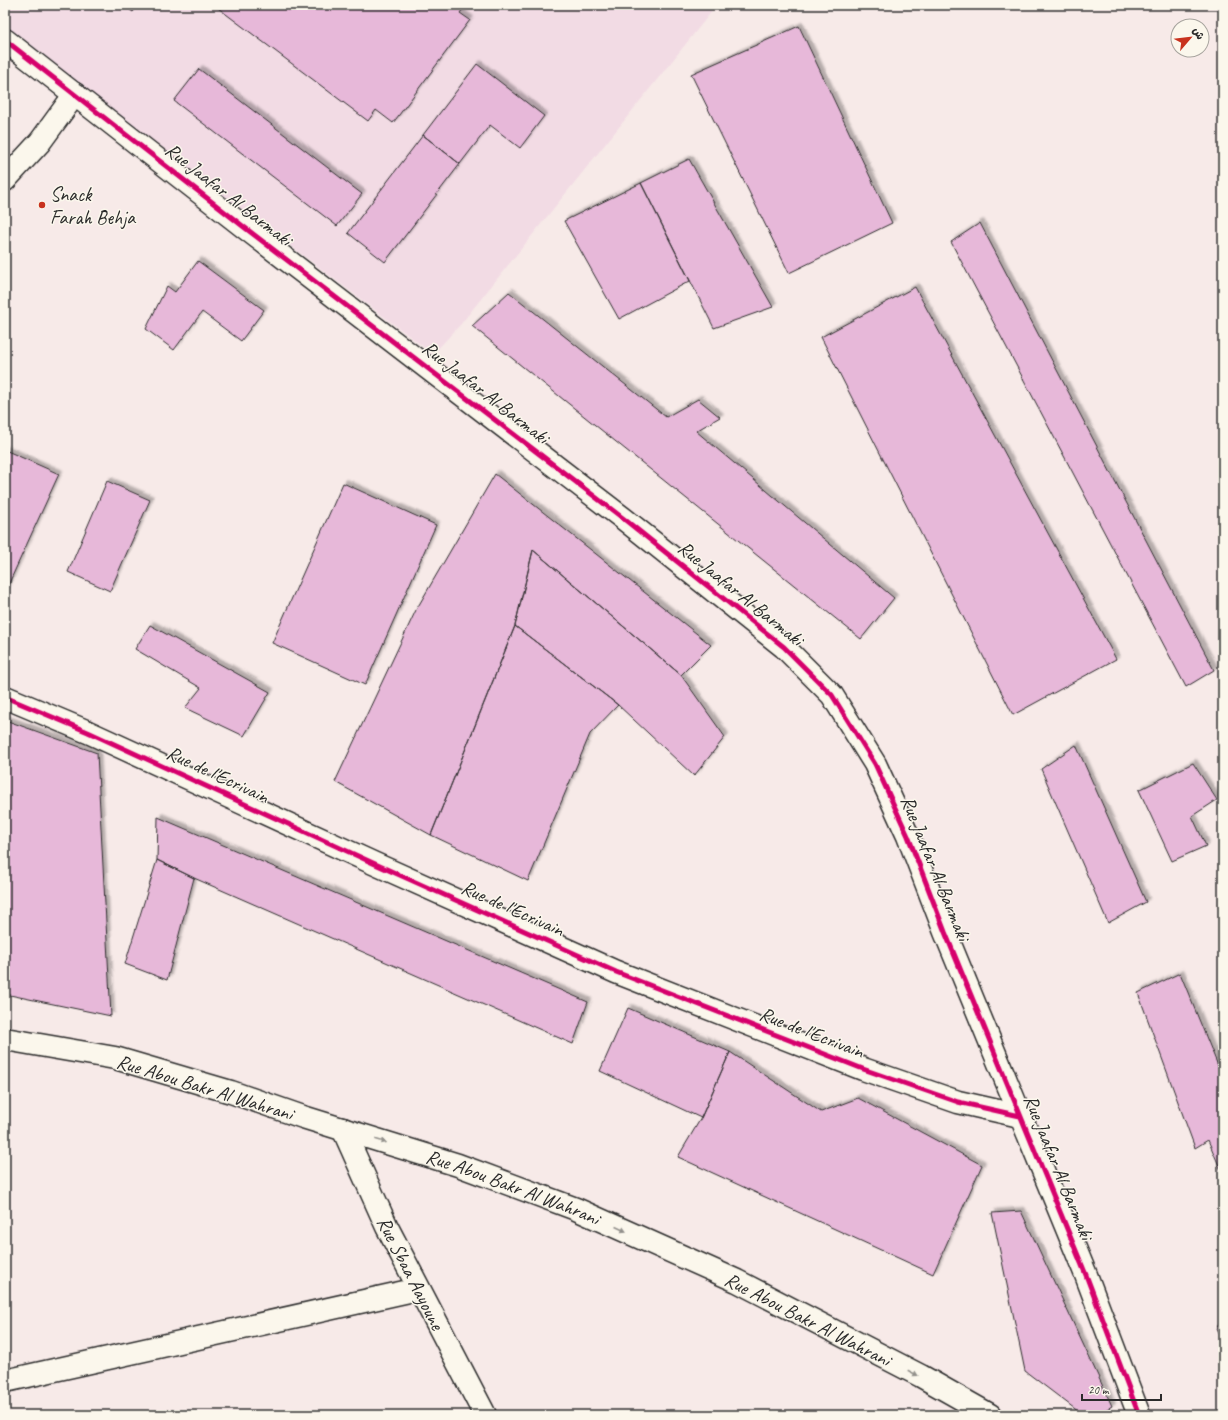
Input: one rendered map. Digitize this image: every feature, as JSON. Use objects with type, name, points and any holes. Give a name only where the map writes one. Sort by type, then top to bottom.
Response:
[{"type":"street","name":"Rue Jaafar Al Barmaki","points":[[5,40],[244,227],[624,518],[784,647],[832,695],[875,764],[908,836],[945,932],[1086,1275],[1139,1415]]},
{"type":"street","points":[[5,180],[40,142],[75,94]]},
{"type":"street","name":"Rue de l'Ecrivain","points":[[5,697],[88,732],[616,972],[871,1072],[958,1102],[1020,1116]]},
{"type":"street","name":"Rue Abou Bakr Al Wahrani","points":[[5,1039],[115,1058],[231,1092],[458,1165],[576,1209],[737,1281],[921,1376],[990,1415]]},
{"type":"street","name":"Rue Sbaa Aayoune","points":[[343,1129],[387,1227],[485,1415]]},
{"type":"street","points":[[5,1381],[418,1289]]},
{"type":"shaded area","points":[[5,5],[717,5],[460,325],[433,354],[5,29]]},
{"type":"building","points":[[123,5],[138,5],[133,12]]},
{"type":"building","points":[[214,5],[466,5],[460,13],[470,20],[393,123],[376,110],[368,121]]},
{"type":"building","points":[[799,26],[892,223],[789,273],[691,74]]},
{"type":"building","points":[[477,64],[544,116],[520,148],[490,125],[460,164],[423,135]]},
{"type":"building","points":[[199,69],[362,194],[337,226],[174,101]]},
{"type":"building","points":[[423,135],[460,164],[385,262],[348,233]]},
{"type":"building","points":[[689,159],[773,307],[714,328],[641,183]]},
{"type":"building","points":[[641,183],[690,281],[619,319],[564,221]]},
{"type":"building","points":[[980,223],[1214,670],[1186,687],[951,242]]},
{"type":"building","points":[[198,261],[264,310],[241,341],[202,312],[174,350],[146,329],[167,286],[175,292]]},
{"type":"building","points":[[915,287],[1116,659],[1013,715],[821,337]]},
{"type":"building","points":[[509,292],[666,417],[698,399],[720,417],[696,431],[894,598],[861,639],[472,326]]},
{"type":"building","points":[[5,450],[59,474],[5,592]]},
{"type":"building","points":[[495,474],[711,645],[681,675],[533,550],[515,626],[431,835],[335,782],[416,610]]},
{"type":"building","points":[[107,481],[150,500],[110,591],[68,572]]},
{"type":"building","points":[[343,483],[436,525],[365,685],[272,643]]},
{"type":"building","points":[[533,550],[681,675],[725,737],[694,776],[618,705],[515,626]]},
{"type":"building","points":[[150,625],[270,692],[244,736],[185,708],[201,688],[135,649]]},
{"type":"building","points":[[515,626],[618,705],[590,734],[528,881],[431,835]]},
{"type":"building","points":[[5,720],[97,753],[111,1016],[5,994]]},
{"type":"building","points":[[1076,745],[1146,902],[1108,923],[1041,769]]},
{"type":"building","points":[[1193,763],[1217,800],[1192,816],[1206,846],[1172,861],[1139,790]]},
{"type":"building","points":[[158,817],[588,1002],[573,1044],[194,878],[157,860]]},
{"type":"building","points":[[157,860],[194,878],[167,980],[125,964]]},
{"type":"building","points":[[1180,973],[1223,1078],[1223,1175],[1208,1140],[1195,1148],[1138,993]]},
{"type":"building","points":[[628,1008],[730,1052],[701,1118],[600,1071]]},
{"type":"building","points":[[730,1052],[821,1112],[858,1098],[982,1165],[933,1274],[678,1157],[701,1118]]},
{"type":"building","points":[[1021,1211],[1112,1406],[1097,1415],[1083,1415],[1025,1371],[992,1213]]},
{"type":"building","points":[[1223,1320],[1223,1343],[1216,1328]]},
{"type":"cycle path","points":[[5,40],[244,227],[624,519],[784,647],[832,695],[875,764],[908,836],[945,932],[1086,1275],[1139,1415]]},
{"type":"cycle path","points":[[5,697],[88,732],[373,863],[616,972],[863,1069],[958,1102],[1020,1116]]},
{"type":"place","name":"Snack Farah Behja","points":[[42,205]]}]
